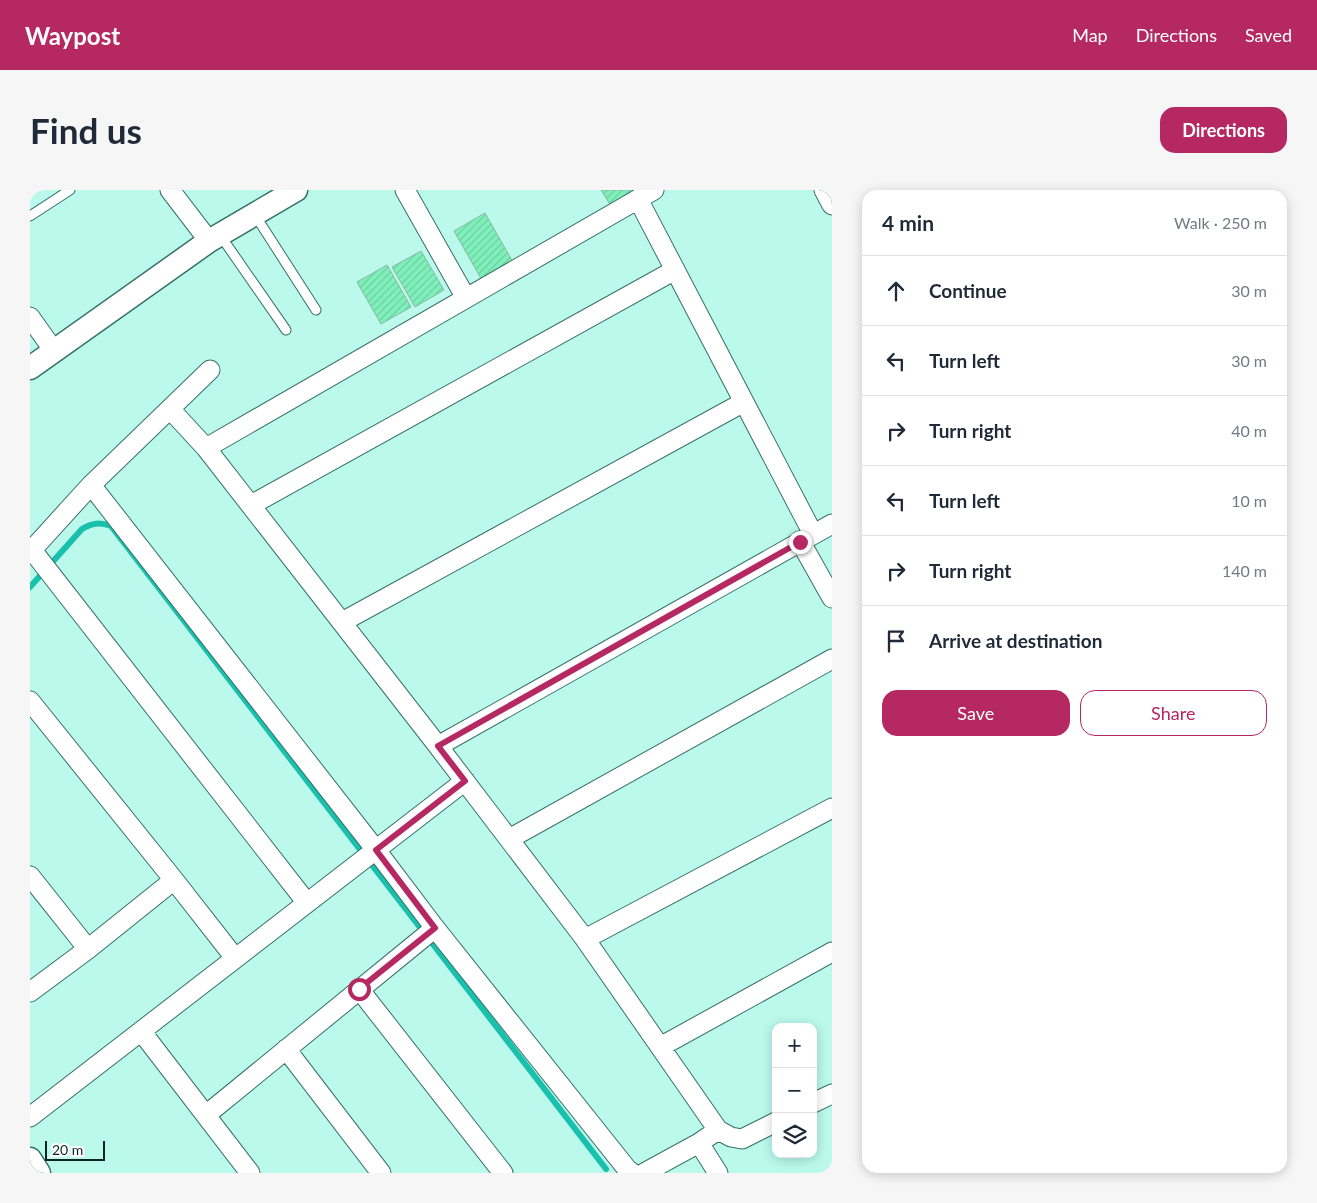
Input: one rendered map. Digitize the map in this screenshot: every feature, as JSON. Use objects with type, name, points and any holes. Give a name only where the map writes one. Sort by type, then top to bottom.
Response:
[{"type":"street","points":[[170,190],[215,238]]},
{"type":"street","points":[[30,368],[215,238],[296,190]]},
{"type":"street","points":[[405,190],[466,298]]},
{"type":"street","points":[[824,190],[832,205]]},
{"type":"street","points":[[206,448],[646,195],[675,270],[744,402],[807,538],[832,598]]},
{"type":"street","points":[[251,506],[675,270]]},
{"type":"street","points":[[30,317],[54,351]]},
{"type":"street","points":[[210,370],[91,485],[31,551],[307,903]]},
{"type":"street","points":[[342,622],[744,402]]},
{"type":"street","points":[[170,409],[206,448],[465,781],[585,939],[718,1130],[742,1139],[772,1124]]},
{"type":"street","points":[[91,485],[435,928],[632,1173]]},
{"type":"street","points":[[438,746],[832,524]]},
{"type":"street","points":[[509,839],[832,659]]},
{"type":"street","points":[[30,701],[235,958]]},
{"type":"street","points":[[30,1117],[465,781]]},
{"type":"street","points":[[585,939],[832,808]]},
{"type":"street","points":[[30,876],[88,949]]},
{"type":"street","points":[[30,992],[88,949],[174,880]]},
{"type":"street","points":[[206,1115],[435,928]]},
{"type":"street","points":[[660,1047],[832,952]]},
{"type":"street","points":[[359,989],[504,1173]]},
{"type":"street","points":[[141,1031],[250,1173]]},
{"type":"street","points":[[286,1049],[381,1173]]},
{"type":"street","points":[[817,1102],[832,1094]]},
{"type":"street","points":[[644,1173],[718,1130]]},
{"type":"street","points":[[699,1142],[718,1173]]},
{"type":"street","points":[[30,1159],[38,1173]]},
{"type":"lane","points":[[30,216],[70,190]]},
{"type":"lane","points":[[254,215],[316,310]]},
{"type":"lane","points":[[215,238],[286,330]]},
{"type":"building","points":[[601,190],[639,190],[611,206]]},
{"type":"building","points":[[485,213],[514,264],[483,282],[454,231]]},
{"type":"building","points":[[421,251],[444,290],[415,307],[392,267]]},
{"type":"building","points":[[387,265],[411,307],[381,324],[357,282]]},
{"type":"waterway","points":[[30,587],[82,529],[96,524],[111,526],[606,1169]]},
{"type":"route","points":[[359,989],[435,928],[376,850],[465,781],[438,746],[800,542]]}]
